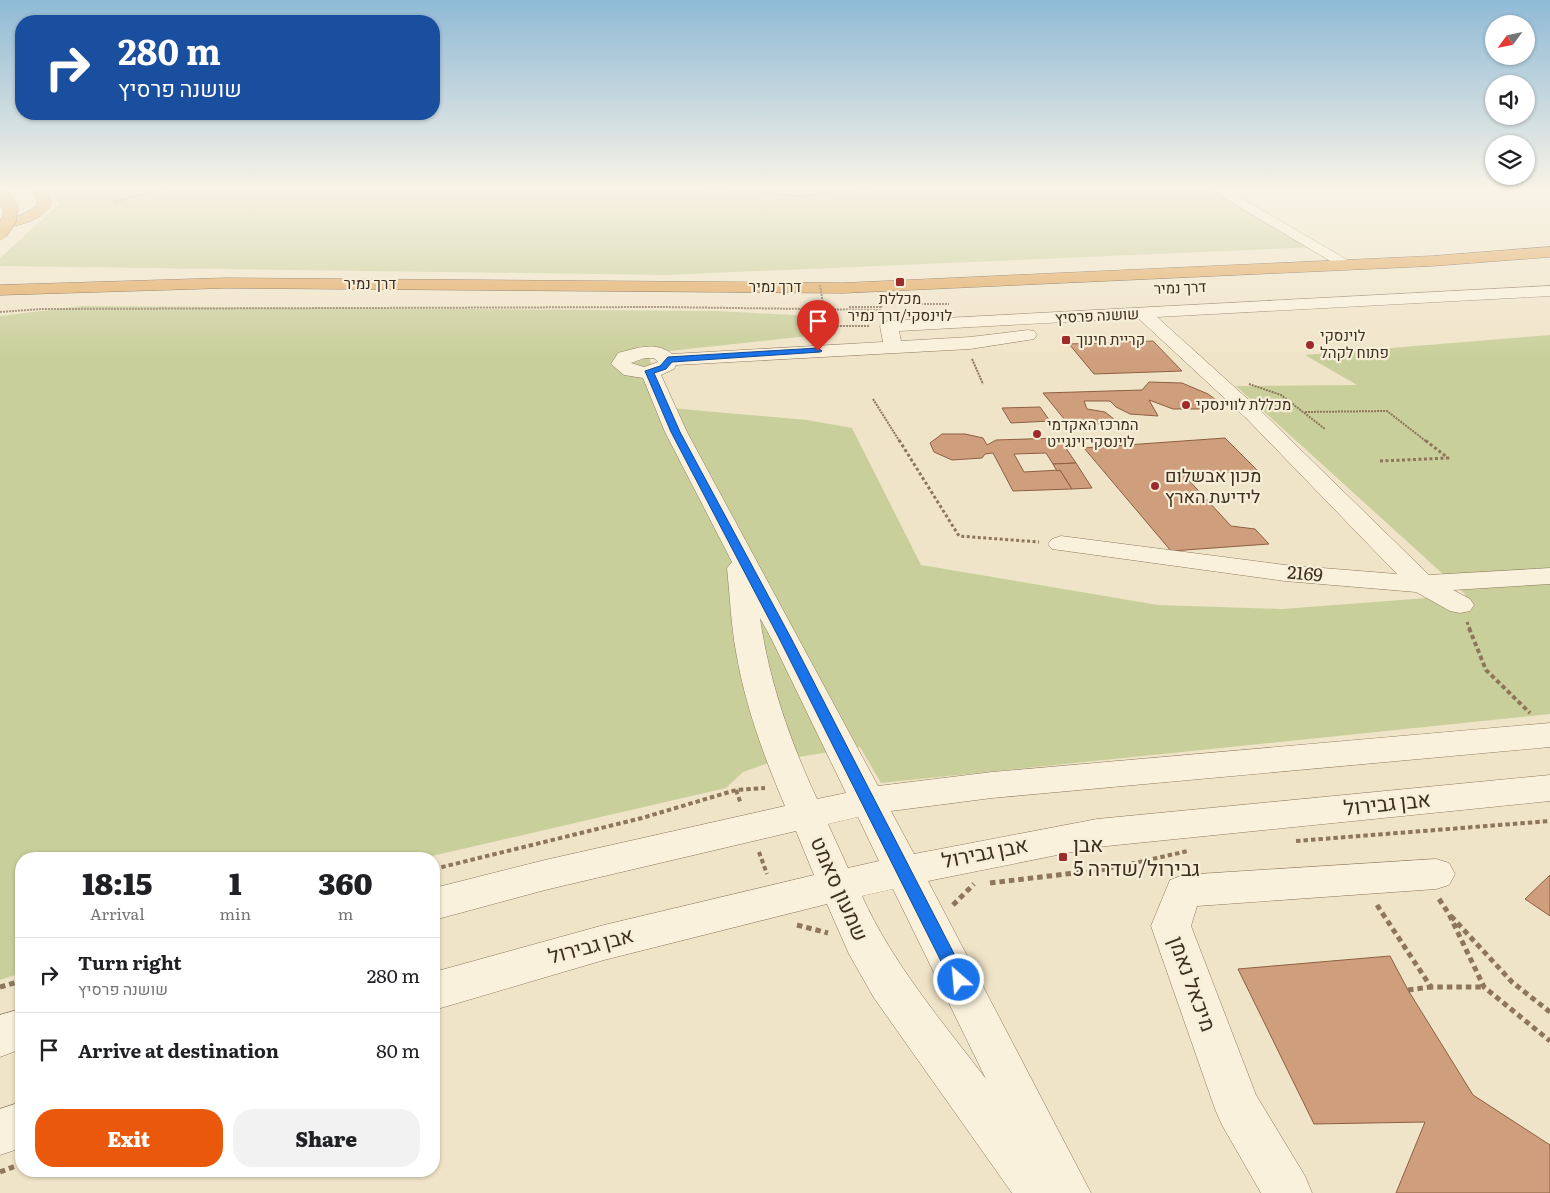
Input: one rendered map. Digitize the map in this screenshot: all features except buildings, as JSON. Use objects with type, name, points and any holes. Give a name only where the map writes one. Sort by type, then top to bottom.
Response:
[{"type":"highway","name":"דרך נמיר","points":[[0,290],[108,285],[226,283],[843,288],[1348,265],[1550,252]]},
{"type":"highway","name":"דרך נמיר","points":[[257,300],[649,298],[822,301],[1235,286],[1486,273]]},
{"type":"highway","points":[[0,284],[108,285]]},
{"type":"highway","points":[[0,306],[139,302]]},
{"type":"street","points":[[1311,244],[1348,265]]},
{"type":"street","name":"שושנה פרסיץ","points":[[889,326],[1550,291]]},
{"type":"street","points":[[668,360],[667,365],[663,368],[650,371],[628,369],[621,364],[622,360],[630,355],[645,352],[659,353],[668,360],[970,344],[1055,332],[1138,314],[1254,415],[1422,584],[1460,605]]},
{"type":"street","points":[[889,326],[893,347]]},
{"type":"street","name":"שמעון סאמט","points":[[650,371],[676,432],[868,801],[1067,1193]]},
{"type":"street","name":"שמעון סאמט","points":[[733,540],[742,579],[750,651],[759,690],[799,800],[836,886],[863,942],[889,985],[1042,1193]]},
{"type":"street","name":"2169","points":[[1061,544],[1285,573],[1422,584],[1550,576]]},
{"type":"street","points":[[440,903],[750,827],[799,800],[868,801],[992,785],[1542,726]]},
{"type":"street","name":"אבן גבירול","points":[[440,989],[627,936],[781,911],[836,886],[902,869],[1097,833],[1550,788]]},
{"type":"street","name":"מיכאל נאמן","points":[[1288,1193],[1238,1109],[1171,926],[1183,891],[1430,875]]},
{"type":"street","points":[[0,1036],[15,1031]]},
{"type":"street","points":[[0,1132],[15,1127]]},
{"type":"path","points":[[820,285],[823,304]]},
{"type":"path","points":[[0,312],[42,309],[801,308],[807,326],[889,326]]},
{"type":"path","points":[[1216,380],[1239,382],[1271,389],[1286,396],[1325,429]]},
{"type":"path","points":[[873,399],[959,536],[1061,544]]},
{"type":"path","points":[[1305,412],[1387,411],[1448,458],[1380,461]]},
{"type":"path","points":[[1460,605],[1486,670],[1542,726]]},
{"type":"path","points":[[440,867],[642,818],[736,790],[799,800]]},
{"type":"path","points":[[736,790],[781,911],[863,942]]},
{"type":"path","points":[[1292,841],[1550,821]]},
{"type":"path","points":[[932,927],[973,884],[1103,870],[1194,850]]},
{"type":"path","points":[[1430,875],[1484,988],[1550,1041]]},
{"type":"path","points":[[1361,880],[1431,988]]},
{"type":"path","points":[[1449,914],[1512,982],[1550,1012]]},
{"type":"path","points":[[0,988],[15,983]]},
{"type":"path","points":[[1408,990],[1484,988]]},
{"type":"path","points":[[0,1172],[15,1166]]},
{"type":"green space","points":[[16,244],[1312,244],[1318,247],[666,275],[0,266],[0,258]]},
{"type":"green space","points":[[82,306],[719,311],[828,317],[836,333],[660,352],[649,355],[659,407],[807,420],[852,428],[921,565],[1158,605],[1282,609],[1466,595],[1236,386],[1357,385],[1305,355],[1550,335],[1550,714],[881,783],[860,747],[774,761],[743,772],[726,788],[440,854],[440,852],[15,852],[15,975],[0,980],[0,316]]},
{"type":"place","name":"מכללת לוינסקי/דרך נמיר","points":[[900,282]]},
{"type":"place","name":"קריית חינוך","points":[[1066,340]]},
{"type":"place","name":"לוינסקי פתוח לקהל","points":[[1310,345]]},
{"type":"place","name":"מכללת לווינסקי","points":[[1186,405]]},
{"type":"place","name":"המרכז האקדמי לוינסקי־וינגייט","points":[[1037,434]]},
{"type":"place","name":"מכון אבשלום לידיעת הארץ","points":[[1155,486]]},
{"type":"place","name":"אבן גבירול/שדרה 5","points":[[1063,857]]},
{"type":"route","points":[[818,351],[668,360],[667,365],[663,368],[650,371],[660,400],[676,432],[785,638],[959,980]]}]
